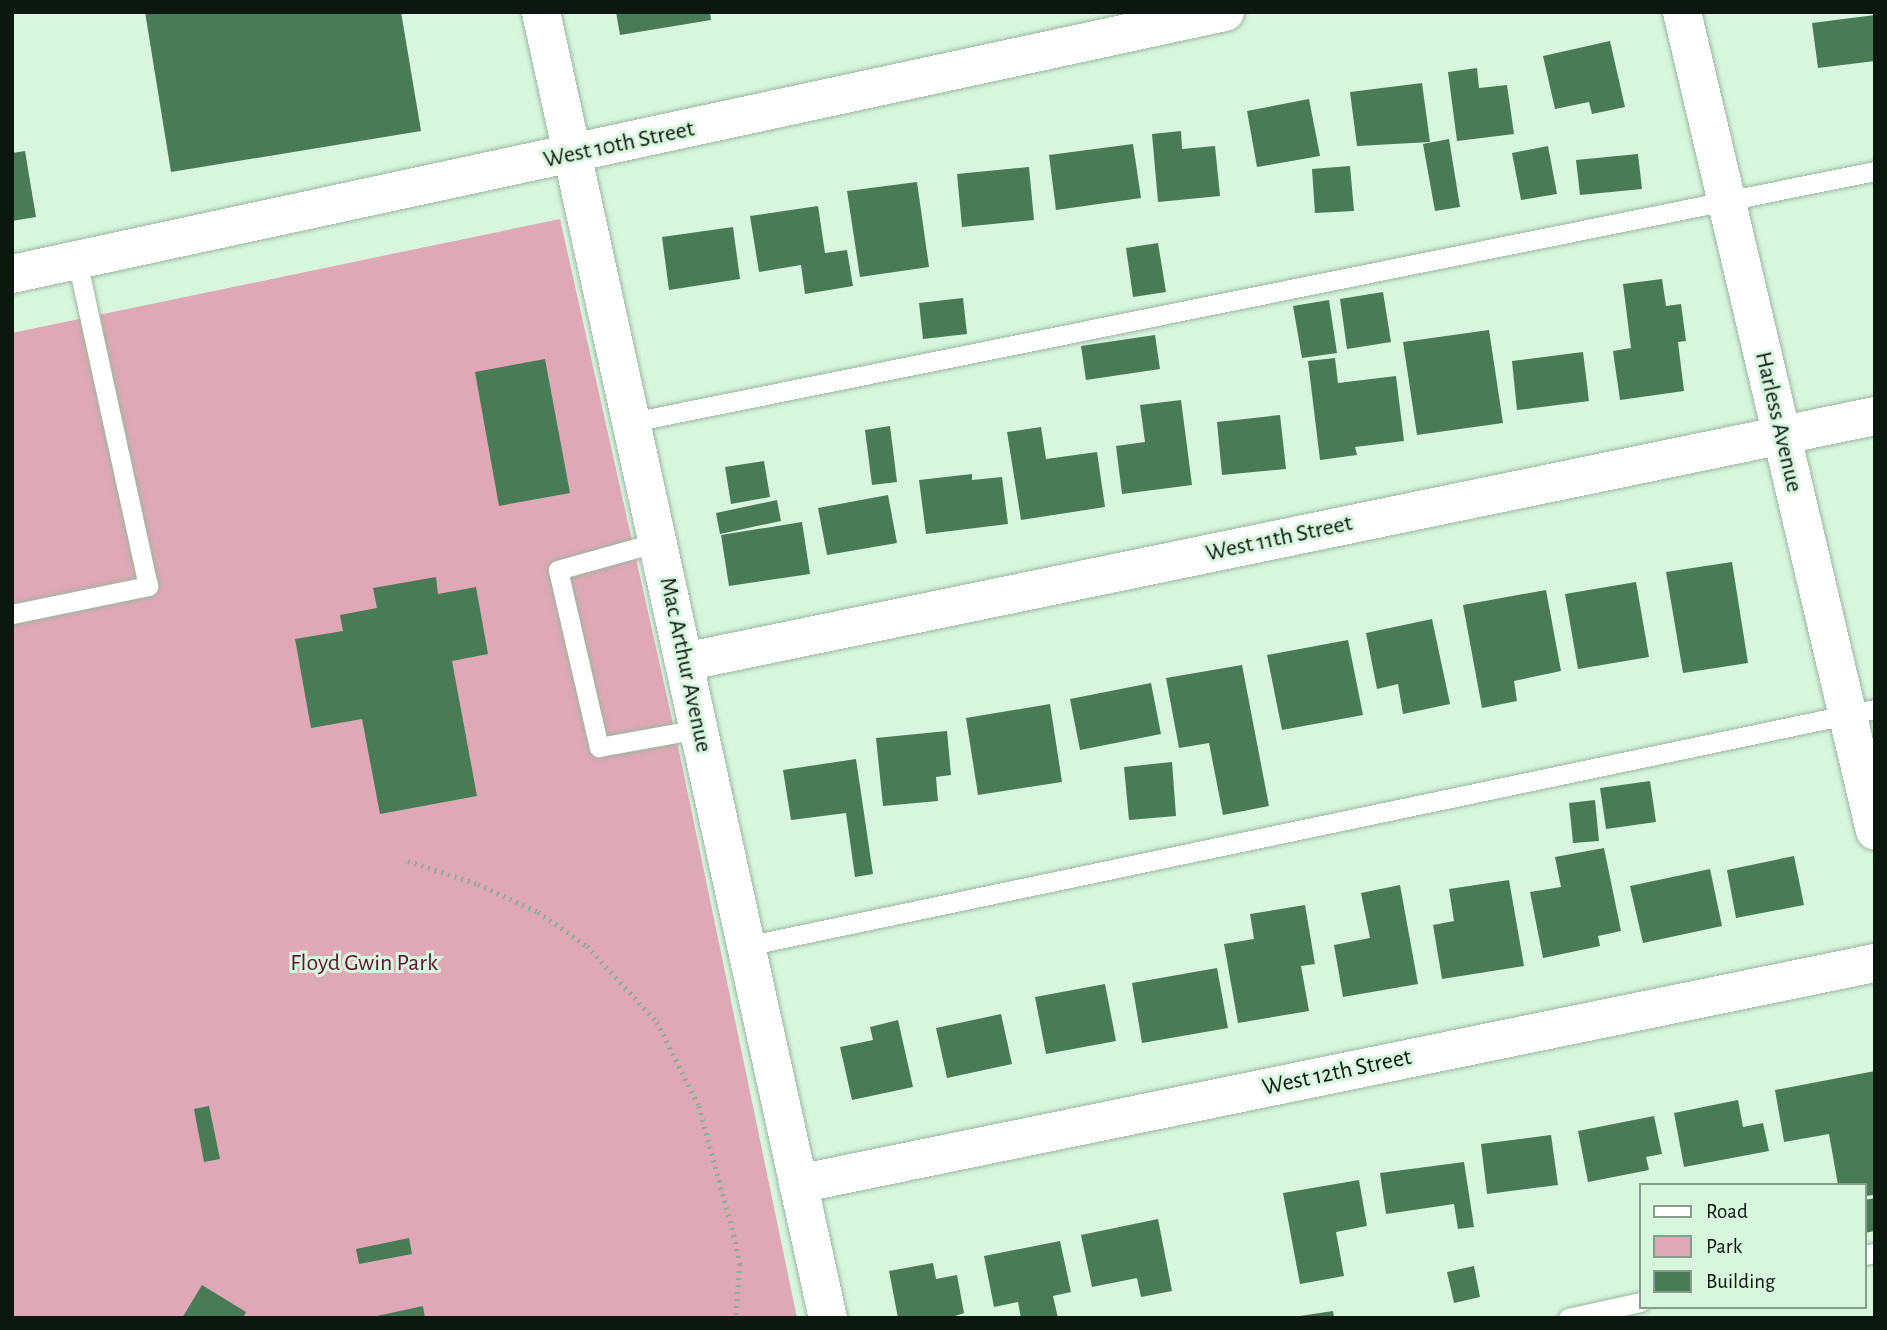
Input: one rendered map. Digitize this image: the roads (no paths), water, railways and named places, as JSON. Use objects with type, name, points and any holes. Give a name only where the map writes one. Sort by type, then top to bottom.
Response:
[{"type":"street","name":"Mac Arthur Avenue","points":[[541,12],[828,1318]]},
{"type":"street","name":"West 10th Street","points":[[12,274],[573,156],[1225,12]]},
{"type":"street","name":"Harless Avenue","points":[[1682,12],[1781,435],[1861,712],[1875,831]]},
{"type":"street","name":"West 11th Street","points":[[684,662],[1875,416]]},
{"type":"street","name":"West 12th Street","points":[[798,1184],[1875,963]]},
{"type":"lane","points":[[632,422],[1875,171]]},
{"type":"lane","points":[[12,614],[148,586],[77,260]]},
{"type":"lane","points":[[658,542],[558,570],[599,747],[699,729]]},
{"type":"lane","points":[[746,947],[1861,712]]},
{"type":"lane","points":[[1568,1318],[1638,1302]]},
{"type":"park label","name":"Floyd Gwin Park","points":[[364,964]]}]
